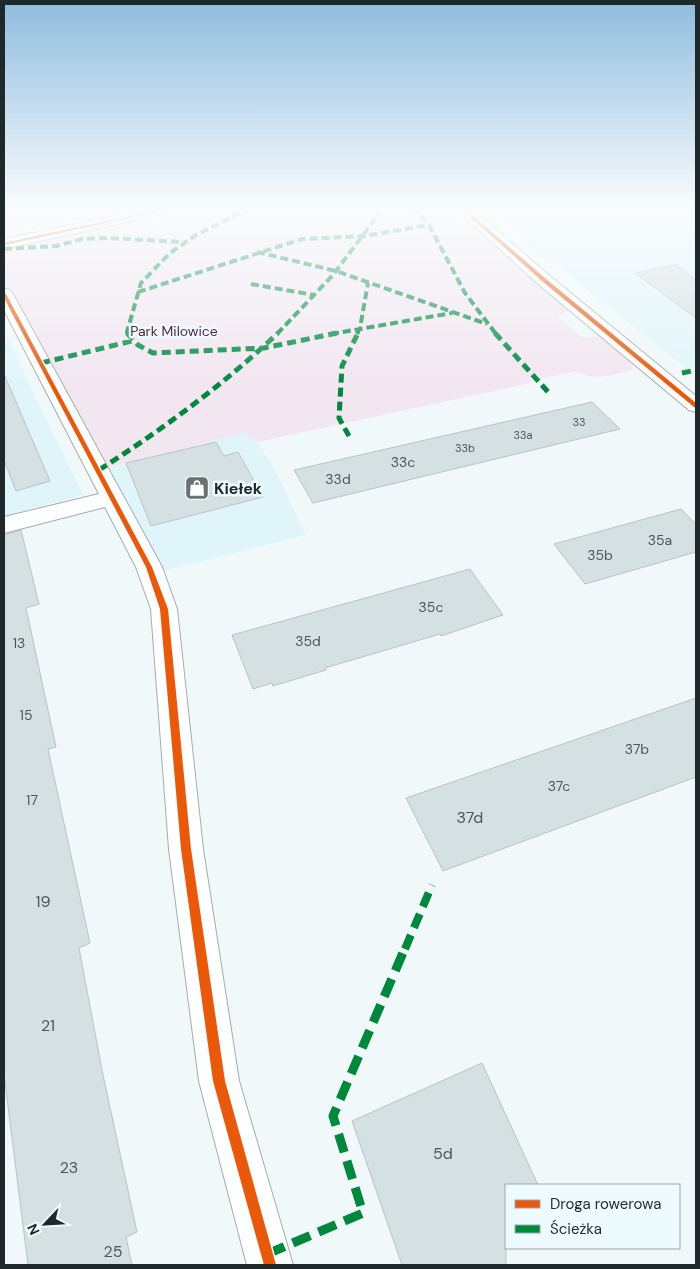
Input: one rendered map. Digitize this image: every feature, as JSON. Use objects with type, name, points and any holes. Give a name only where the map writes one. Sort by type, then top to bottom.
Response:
[{"type":"street","points":[[529,266],[696,406]]},
{"type":"street","points":[[4,294],[149,567],[164,609],[185,840],[219,1081],[270,1265]]},
{"type":"street","points":[[4,525],[112,498]]},
{"type":"shaded area","points":[[558,266],[696,266],[696,367],[687,369]]},
{"type":"shaded area","points":[[4,332],[83,495],[4,516]]},
{"type":"shaded area","points":[[245,433],[257,442],[271,462],[306,535],[165,571],[109,467]]},
{"type":"green space","name":"Park Milowice","points":[[4,266],[519,266],[569,311],[558,317],[582,337],[601,337],[633,365],[631,370],[603,377],[589,376],[576,371],[530,381],[531,383],[257,442],[245,433],[109,467],[4,287]]},
{"type":"building","points":[[678,266],[696,279],[696,318],[635,273]]},
{"type":"building","points":[[4,374],[50,481],[16,491],[4,460]]},
{"type":"building","points":[[592,402],[620,429],[313,503],[294,470]]},
{"type":"building","name":"Kiełek","points":[[216,442],[224,456],[238,452],[263,497],[151,526],[126,463]]},
{"type":"building","points":[[681,509],[696,524],[696,552],[585,584],[554,544]]},
{"type":"building","points":[[21,530],[39,604],[26,608],[56,747],[48,749],[90,943],[79,948],[103,1075],[137,1232],[126,1237],[132,1265],[28,1265],[4,1075],[4,535]]},
{"type":"building","points":[[470,569],[503,615],[441,636],[440,634],[325,668],[326,670],[273,686],[272,683],[253,689],[232,635]]},
{"type":"building","points":[[696,698],[696,777],[443,871],[406,798]]},
{"type":"building","points":[[482,1063],[538,1184],[505,1184],[506,1265],[402,1265],[352,1121]]},
{"type":"marked path","points":[[157,266],[141,283],[127,332],[138,345],[153,353],[264,348],[360,328],[452,313]]},
{"type":"marked path","points":[[138,292],[215,266]]},
{"type":"marked path","points":[[316,266],[336,271],[487,324]]},
{"type":"marked path","points":[[99,470],[169,424],[227,379],[309,302],[340,266]]},
{"type":"marked path","points":[[451,266],[465,293],[487,324],[549,393]]},
{"type":"marked path","points":[[349,436],[339,418],[342,366],[360,328],[368,283]]},
{"type":"marked path","points":[[251,284],[314,295]]},
{"type":"marked path","points":[[41,363],[132,341]]},
{"type":"marked path","points":[[682,373],[696,370]]},
{"type":"marked path","points":[[267,1254],[363,1213],[333,1116],[432,885]]},
{"type":"cycle path","points":[[528,266],[696,406]]},
{"type":"cycle path","points":[[4,294],[149,567],[164,609],[186,849],[219,1081],[270,1265]]},
{"type":"place","name":"Kiełek","points":[[197,488]]}]
